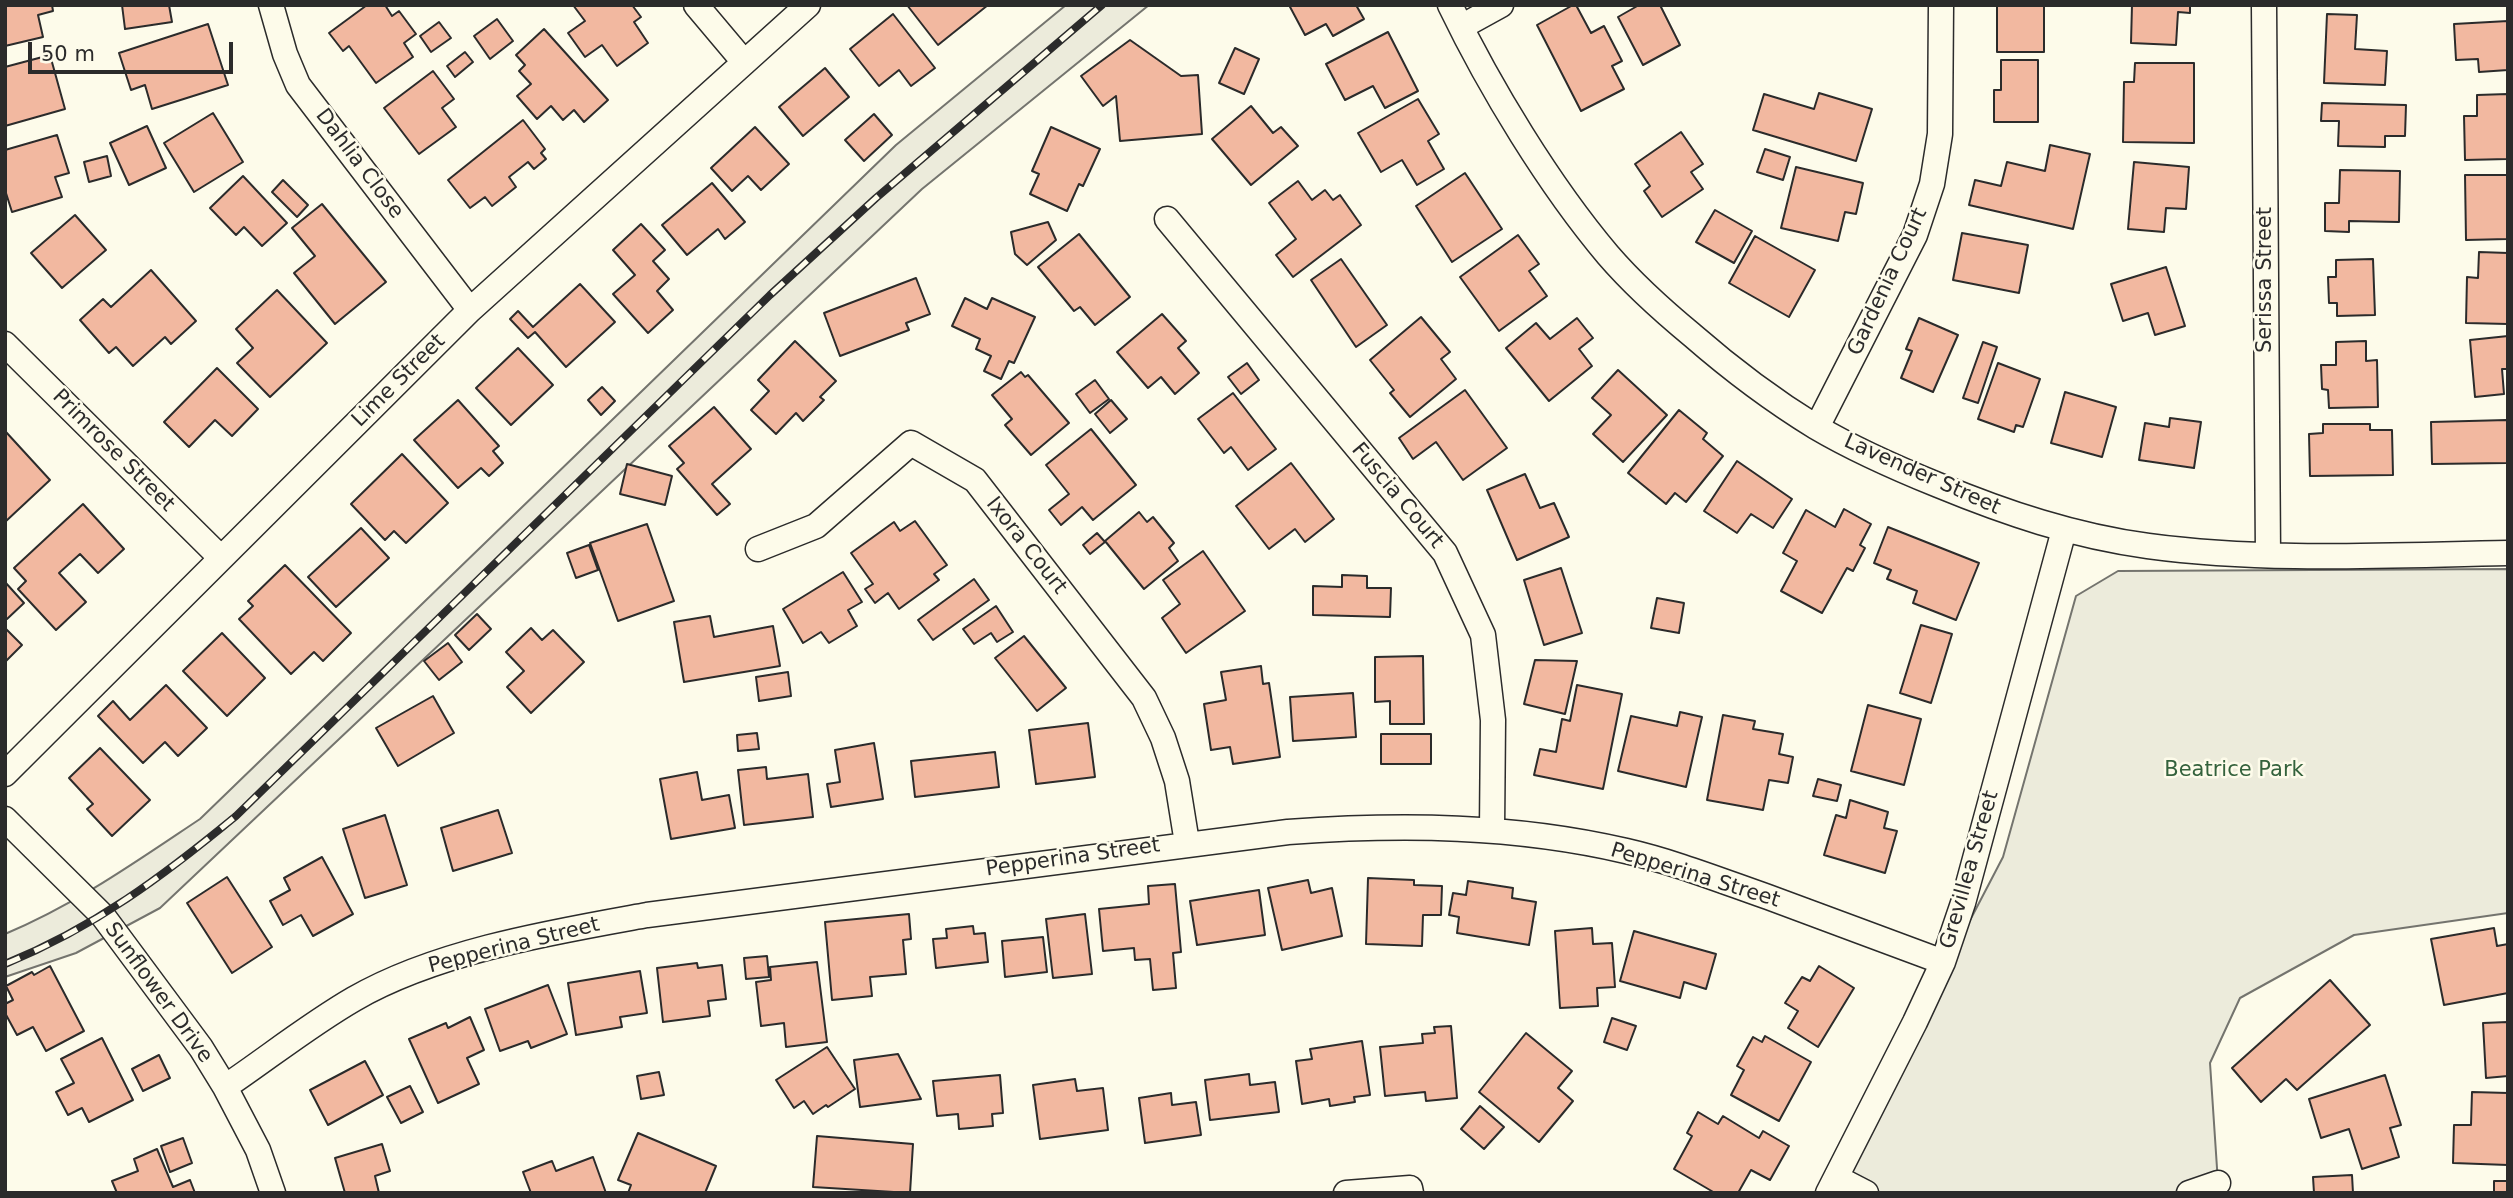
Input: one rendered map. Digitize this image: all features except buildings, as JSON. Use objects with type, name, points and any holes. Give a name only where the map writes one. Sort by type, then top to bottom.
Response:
[{"type":"street","name":"Dahlia Close","points":[[271,5],[285,54],[298,85],[470,310]]},
{"type":"street","points":[[696,5],[744,62]]},
{"type":"street","name":"Lime Street","points":[[5,774],[470,310],[808,5]]},
{"type":"street","points":[[1455,16],[1501,5]]},
{"type":"street","name":"Gardenia Court","points":[[1816,427],[1915,235],[1932,184],[1940,134],[1941,5]]},
{"type":"street","name":"Serissa Street","points":[[2264,5],[2268,555]]},
{"type":"street","name":"Lavender Street","points":[[1455,16],[1523,135],[1609,256],[1665,312],[1737,373],[1816,427],[1891,466],[2014,515],[2064,530],[2146,546],[2225,554],[2268,555],[2508,553]]},
{"type":"street","name":"Fuscia Court","points":[[1167,219],[1445,553],[1483,635],[1493,720],[1492,830]]},
{"type":"street","name":"Primrose Street","points":[[5,344],[221,558]]},
{"type":"street","name":"Ixora Court","points":[[758,549],[816,526],[911,443],[975,480],[1144,698],[1163,738],[1177,781],[1187,843]]},
{"type":"street","name":"Grevillea Street","points":[[1832,1185],[1943,962],[1963,903],[2064,530]]},
{"type":"street","name":"Sunflower Drive","points":[[5,819],[103,916],[201,1048],[225,1087],[257,1150],[273,1193]]},
{"type":"street","name":"Pepperina Street","points":[[225,1087],[355,999],[411,973],[472,952],[537,936],[647,915],[1288,831],[1430,826],[1555,837],[1628,851],[1721,880],[1943,962]]},
{"type":"street","points":[[2189,1193],[2218,1183]]},
{"type":"street","points":[[1832,1185],[1866,1193]]},
{"type":"street","points":[[1346,1193],[1410,1188],[1411,1193]]},
{"type":"green space","points":[[1066,5],[1149,5],[922,189],[160,908],[76,953],[5,977],[5,934],[81,896],[200,819],[896,145]]},
{"type":"green space","name":"Beatrice Park","points":[[2508,569],[2508,913],[2354,935],[2240,998],[2210,1063],[2218,1183],[2189,1193],[1846,1193],[1831,1187],[2003,857],[2076,596],[2118,571]]},
{"type":"railway","points":[[5,964],[69,934],[127,899],[236,816],[770,295],[876,198],[1102,5]]}]
